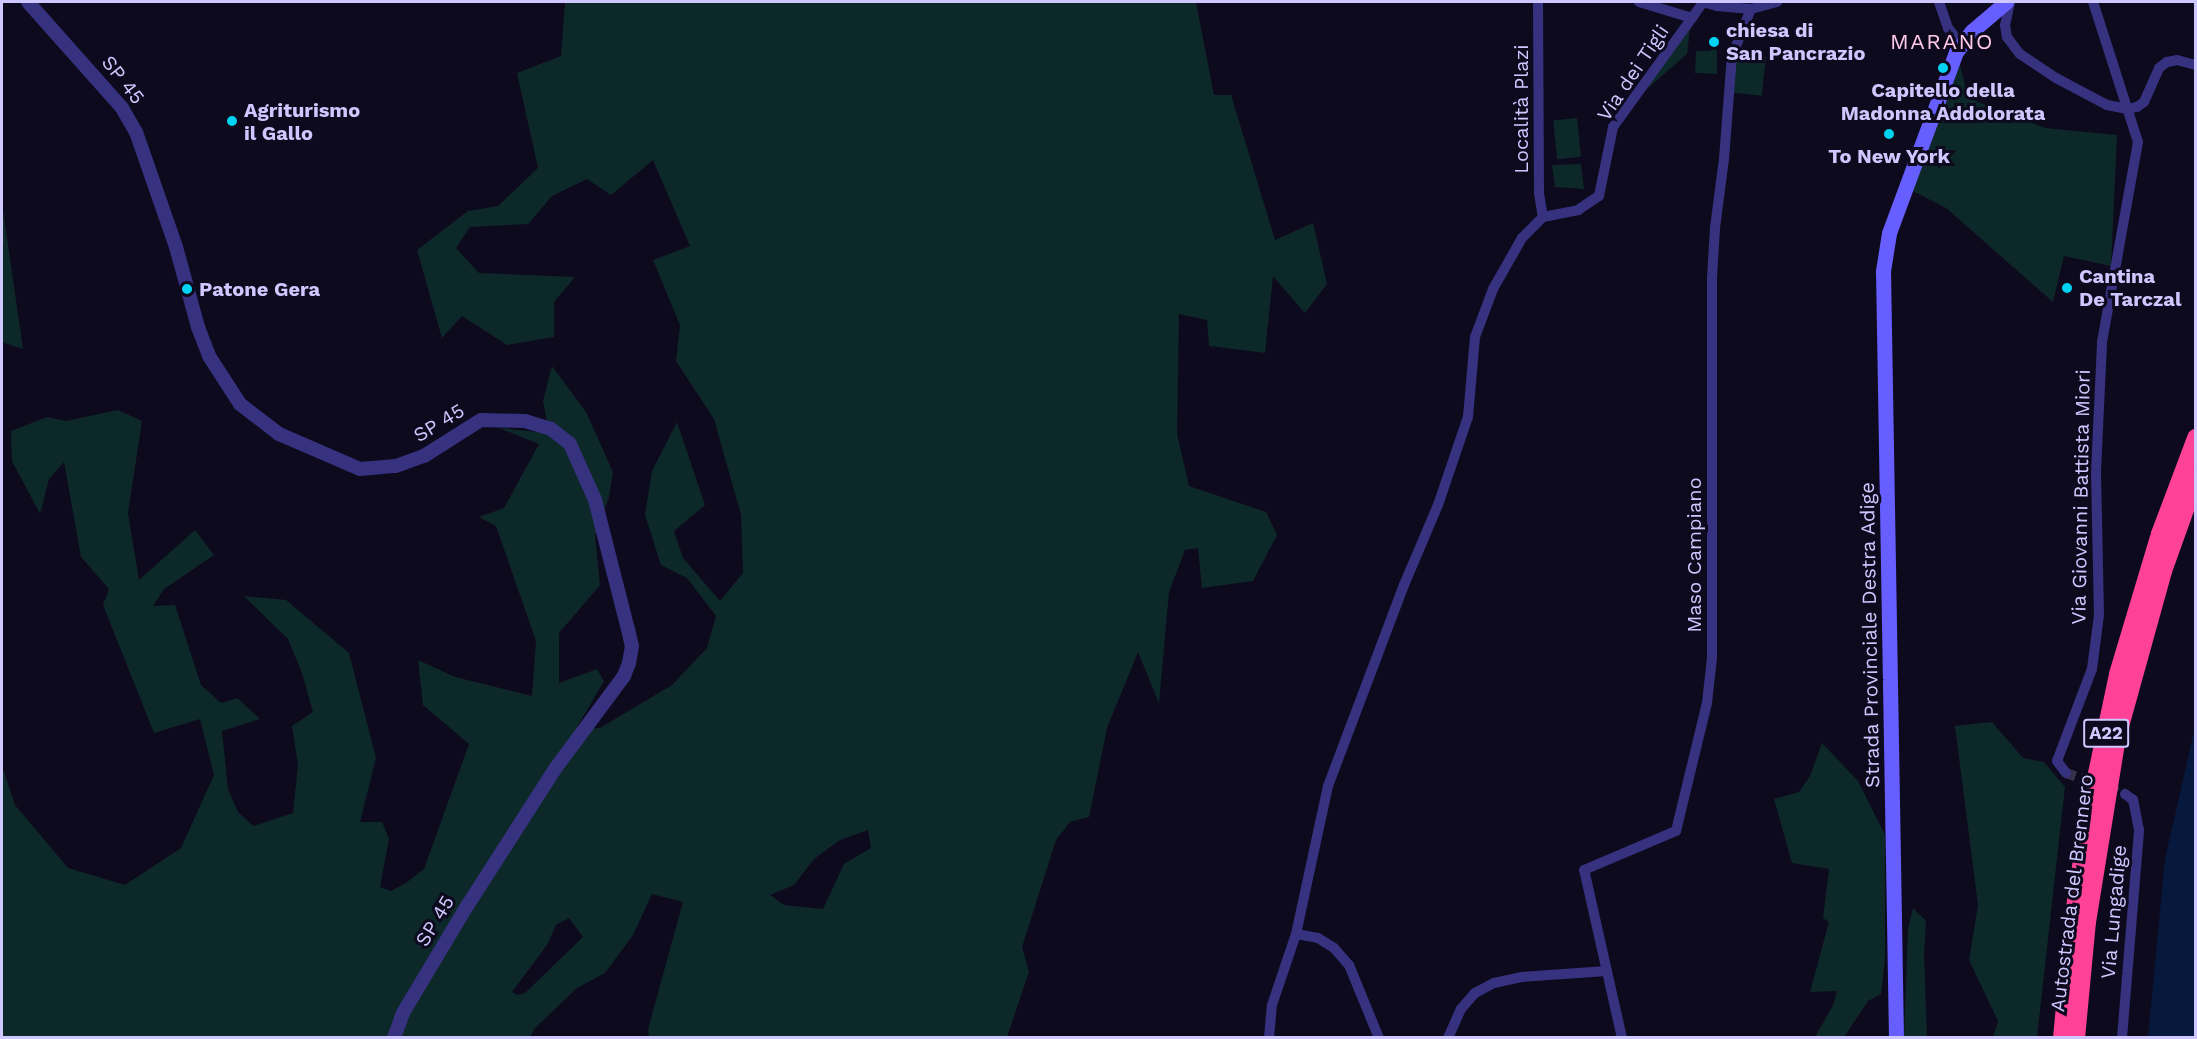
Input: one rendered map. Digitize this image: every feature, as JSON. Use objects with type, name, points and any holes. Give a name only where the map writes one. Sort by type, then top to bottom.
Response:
[{"type":"highway","name":"Autostrada del Brennero","points":[[2062,1038],[2073,922],[2089,812],[2118,674],[2157,544],[2196,438]]},
{"type":"highway","name":"Autostrada del Brennero","points":[[2076,1038],[2087,922],[2117,737],[2163,571],[2196,479]]},
{"type":"main road","points":[[1960,43],[2008,2]]},
{"type":"main road","name":"Strada Provinciale Destra Adige","points":[[1896,1038],[1883,271],[1889,232],[1960,43]]},
{"type":"street","name":"SP 45","points":[[28,2],[122,108],[136,132],[176,247],[198,327],[210,356],[240,404],[279,434],[360,469],[396,466],[424,456],[481,420],[525,421],[551,429],[570,444],[595,500],[632,646],[629,663],[624,676],[555,769],[467,906],[403,1013],[394,1038]]},
{"type":"street","name":"Località Plazi","points":[[1538,2],[1539,193],[1543,217]]},
{"type":"street","points":[[1639,2],[1692,18]]},
{"type":"street","points":[[1691,2],[1751,9],[1777,2]]},
{"type":"street","name":"Via dei Tigli","points":[[1543,217],[1578,210],[1599,196],[1613,127],[1703,2]]},
{"type":"street","points":[[1939,2],[1948,28],[1960,43]]},
{"type":"street","points":[[2008,2],[2005,25],[2007,37],[2020,54],[2107,105],[2128,109],[2144,102],[2159,68],[2167,62],[2177,60],[2196,64]]},
{"type":"street","points":[[2093,2],[2128,109]]},
{"type":"street","name":"Maso Campiano","points":[[1622,1038],[1584,870],[1676,831],[1707,703],[1712,658],[1714,228],[1724,159],[1732,56],[1751,9]]},
{"type":"street","name":"Via Giovanni Battista Miori","points":[[2066,773],[2057,761],[2092,669],[2099,615],[2096,471],[2102,342],[2138,142],[2128,109]]},
{"type":"street","points":[[1269,1038],[1272,1005],[1296,934],[1328,786],[1404,585],[1438,505],[1468,417],[1475,337],[1493,289],[1516,248],[1522,238],[1543,217]]},
{"type":"street","name":"Via Lungadige","points":[[2122,1038],[2139,830],[2133,800],[2125,794]]},
{"type":"street","points":[[1296,934],[1318,938],[1334,948],[1349,965],[1379,1038]]},
{"type":"street","points":[[1448,1038],[1461,1009],[1475,993],[1494,983],[1522,977],[1606,971]]},
{"type":"green space","points":[[565,2],[1196,2],[1214,95],[1231,95],[1275,240],[1313,223],[1327,284],[1305,313],[1273,276],[1265,353],[1209,346],[1207,320],[1179,314],[1177,434],[1189,486],[1266,512],[1277,535],[1253,581],[1202,588],[1198,548],[1185,550],[1169,592],[1159,703],[1138,652],[1107,728],[1089,817],[1070,822],[1056,840],[1022,947],[1029,972],[1007,1037],[649,1037],[648,1029],[683,902],[652,894],[633,935],[605,973],[577,988],[535,1028],[530,1037],[2,1037],[2,766],[15,805],[68,868],[125,885],[181,848],[214,775],[200,719],[154,733],[103,605],[109,589],[81,557],[64,462],[49,479],[40,514],[12,461],[11,431],[47,417],[66,421],[118,410],[142,421],[128,513],[139,580],[195,530],[214,555],[164,589],[153,606],[175,605],[201,685],[221,703],[237,698],[260,719],[222,731],[228,789],[238,812],[253,826],[293,813],[298,765],[292,726],[313,712],[302,673],[288,639],[244,596],[286,600],[349,653],[376,758],[360,822],[382,822],[389,839],[380,887],[391,891],[424,869],[469,744],[423,705],[418,660],[455,677],[532,696],[536,641],[496,526],[479,517],[504,508],[539,444],[499,428],[549,433],[543,401],[552,366],[586,412],[613,472],[609,497],[595,535],[600,585],[559,633],[559,683],[597,669],[604,681],[576,729],[600,728],[672,685],[707,648],[716,616],[687,578],[661,565],[645,515],[652,471],[677,422],[705,505],[674,531],[683,558],[720,601],[743,573],[741,515],[714,419],[676,361],[680,325],[653,260],[690,246],[653,160],[611,195],[587,179],[552,196],[528,224],[470,227],[456,248],[479,273],[575,277],[554,302],[554,337],[507,345],[462,316],[442,338],[417,250],[468,211],[498,206],[538,168],[517,73],[561,56]],"holes":[[[868,830],[871,848],[844,864],[823,909],[784,905],[770,895],[794,885],[814,859],[840,840]],[[569,918],[583,937],[525,993],[517,995],[512,992],[547,945],[556,925]]]},
{"type":"green space","points":[[1690,27],[1687,54],[1641,94]]},
{"type":"green space","points":[[1717,45],[1717,74],[1695,73],[1696,51],[1711,51],[1711,46]]},
{"type":"green space","points":[[1737,54],[1766,57],[1762,96],[1733,93]]},
{"type":"green space","points":[[1960,65],[1968,98],[2045,128],[2117,135],[2111,266],[2064,256],[2053,302],[1946,208],[1913,191],[1952,73]]},
{"type":"green space","points":[[1577,118],[1581,157],[1557,159],[1553,121]]},
{"type":"green space","points":[[1581,164],[1584,189],[1555,187],[1552,165]]},
{"type":"green space","points":[[2,203],[23,349],[2,342]]},
{"type":"green space","points":[[1992,722],[2023,758],[2044,762],[2065,787],[2037,1037],[1993,1037],[1998,1021],[1969,960],[1978,905],[1955,726]]},
{"type":"green space","points":[[1822,743],[1858,781],[1885,835],[1885,959],[1881,994],[1868,1001],[1844,1037],[1815,1037],[1833,1005],[1837,991],[1810,992],[1829,922],[1823,918],[1829,869],[1792,863],[1774,799],[1799,792],[1810,776]]},
{"type":"green space","points":[[1913,908],[1926,921],[1924,954],[1927,1037],[1904,1037],[1908,929]]},
{"type":"water","points":[[2195,727],[2195,1037],[2148,1037],[2165,859]]},
{"type":"tunnel","points":[[2066,773],[2125,794]]},
{"type":"place","name":"chiesa di San Pancrazio","points":[[1714,42]]},
{"type":"place","name":"Capitello della Madonna Addolorata","points":[[1943,68]]},
{"type":"place","name":"Agriturismo il Gallo","points":[[232,121]]},
{"type":"place","name":"To New York","points":[[1889,134]]},
{"type":"place","name":"Cantina De Tarczal","points":[[2067,288]]},
{"type":"place","name":"Patone Gera","points":[[187,289]]},
{"type":"district","name":"MARANO","points":[[1942,42]]}]
